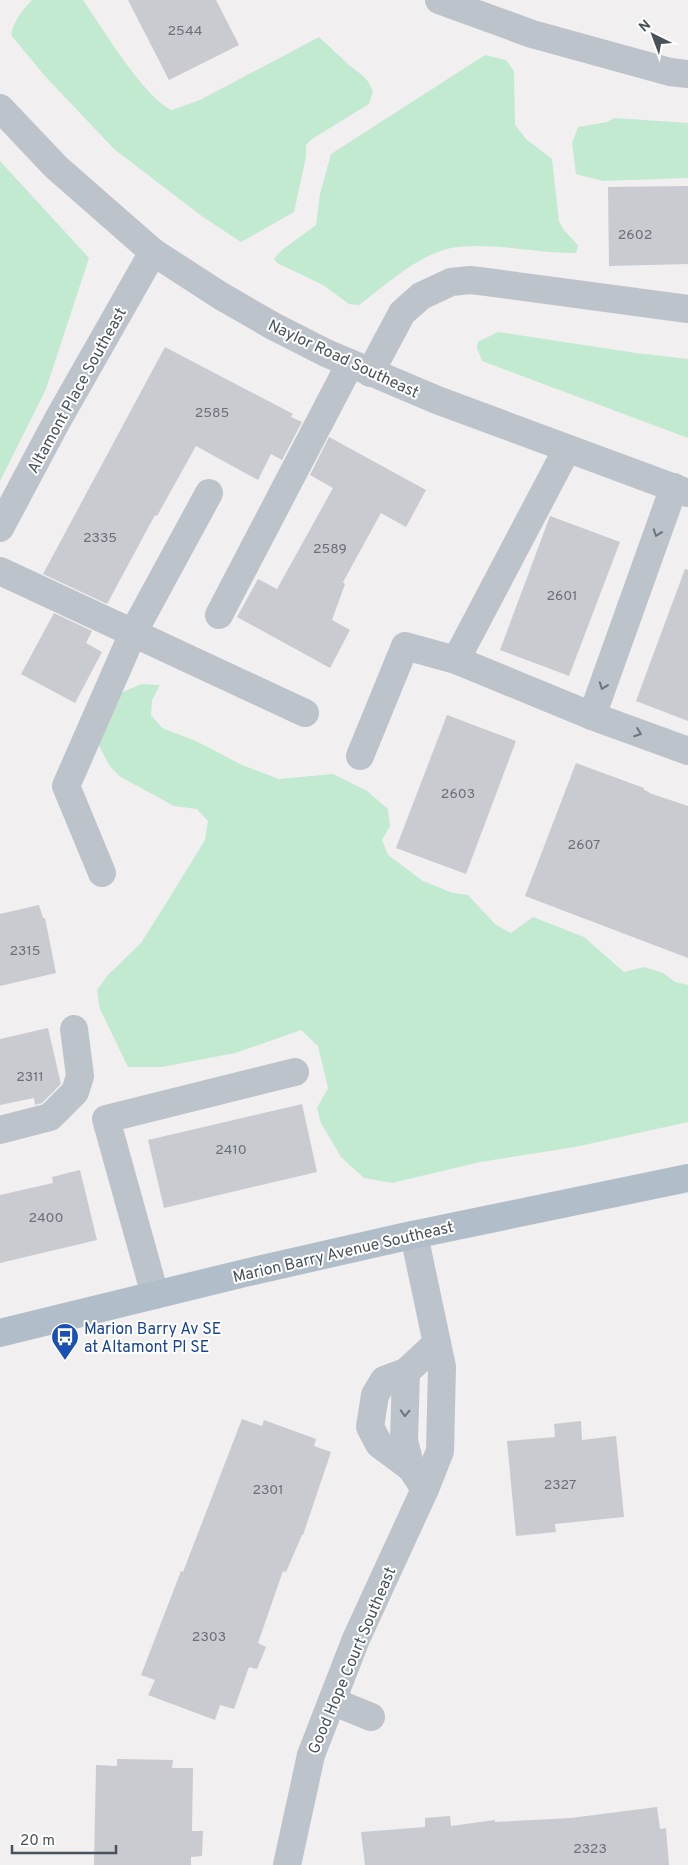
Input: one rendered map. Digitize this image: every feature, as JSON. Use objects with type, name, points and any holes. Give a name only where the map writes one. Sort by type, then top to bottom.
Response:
[{"type":"main road","name":"Marion Barry Avenue Southeast","points":[[0,1333],[250,1272],[414,1235],[688,1178]]},
{"type":"street","points":[[439,0],[532,34],[670,72],[688,74]]},
{"type":"street","name":"Naylor Road Southeast","points":[[0,108],[56,168],[153,252],[221,296],[273,326],[360,368],[567,449],[681,490]]},
{"type":"street","name":"Altamont Place Southeast","points":[[0,528],[153,252]]},
{"type":"street","points":[[219,615],[360,368],[402,313],[421,296],[451,282],[470,280],[688,309]]},
{"type":"street","points":[[456,660],[567,449]]},
{"type":"street","points":[[592,716],[681,490]]},
{"type":"street","points":[[102,873],[66,786],[134,633],[209,493]]},
{"type":"street","points":[[0,571],[305,713]]},
{"type":"street","points":[[360,756],[405,646],[456,660],[592,716],[688,751]]},
{"type":"street","points":[[0,1130],[50,1117],[75,1092],[80,1076],[74,1029]]},
{"type":"street","points":[[155,1295],[106,1119],[295,1072]]},
{"type":"street","name":"Good Hope Court Southeast","points":[[287,1865],[311,1754],[418,1478],[440,1451],[442,1366],[414,1235]]},
{"type":"street","points":[[418,1478],[404,1441],[406,1372],[437,1343]]},
{"type":"street","points":[[332,1700],[371,1717]]},
{"type":"green space","points":[[32,0],[83,0],[124,61],[149,92],[172,110],[200,100],[319,37],[363,76],[373,91],[369,104],[312,139],[306,145],[306,157],[294,212],[241,242],[203,217],[114,149],[44,75],[11,35],[16,20]]},
{"type":"green space","points":[[485,55],[506,60],[514,71],[515,125],[527,140],[552,159],[559,221],[563,229],[578,245],[576,253],[487,246],[457,247],[444,250],[405,270],[359,305],[349,304],[323,285],[277,263],[274,259],[282,250],[316,225],[320,194],[331,154]]},
{"type":"green space","points":[[614,118],[688,123],[688,178],[603,181],[576,174],[572,143],[578,127],[607,122]]},
{"type":"green space","points":[[0,161],[89,258],[46,389],[0,481]]},
{"type":"green space","points":[[498,332],[688,359],[688,438],[482,361],[477,348],[478,342]]},
{"type":"green space","points":[[141,684],[160,685],[152,700],[151,715],[162,728],[196,741],[242,765],[279,779],[333,774],[367,791],[388,809],[390,826],[382,840],[388,855],[423,881],[453,893],[468,895],[496,925],[511,933],[533,917],[584,937],[624,972],[644,967],[663,973],[675,982],[688,985],[688,1122],[575,1147],[480,1162],[392,1183],[364,1178],[341,1157],[321,1123],[317,1108],[328,1088],[318,1046],[301,1030],[235,1053],[162,1067],[128,1067],[100,1009],[97,990],[108,975],[141,943],[205,840],[208,821],[197,809],[174,806],[119,776],[109,765],[83,715],[105,689],[123,692]]},
{"type":"building","points":[[128,0],[216,0],[239,45],[169,80]]},
{"type":"building","points":[[688,186],[688,264],[609,266],[608,187]]},
{"type":"building","points":[[165,347],[293,414],[291,417],[302,422],[282,460],[271,454],[258,480],[196,446],[157,516],[155,515],[107,604],[43,574]]},
{"type":"building","points":[[329,437],[426,490],[406,527],[381,513],[343,582],[345,584],[332,620],[350,630],[330,668],[237,617],[258,579],[277,589],[333,488],[310,475]]},
{"type":"building","points":[[550,516],[620,542],[569,676],[500,650]]},
{"type":"building","points":[[685,569],[688,570],[688,721],[636,701]]},
{"type":"building","points":[[54,613],[92,631],[86,643],[102,652],[75,703],[21,674]]},
{"type":"building","points":[[447,715],[516,741],[466,874],[396,848]]},
{"type":"building","points":[[576,763],[644,788],[649,793],[688,806],[688,958],[525,896]]},
{"type":"building","points":[[39,905],[43,918],[45,918],[56,973],[0,986],[0,914]]},
{"type":"building","points":[[48,1028],[61,1084],[42,1103],[35,1105],[34,1098],[0,1105],[0,1039]]},
{"type":"building","points":[[302,1104],[317,1172],[164,1208],[148,1140]]},
{"type":"building","points":[[80,1170],[97,1240],[0,1263],[0,1195],[53,1183],[52,1177]]},
{"type":"building","points":[[242,1419],[262,1426],[264,1420],[316,1439],[314,1446],[331,1452],[303,1535],[286,1572],[283,1571],[258,1643],[266,1647],[257,1669],[249,1667],[234,1709],[220,1705],[215,1720],[148,1695],[155,1680],[141,1675]]},
{"type":"building","points":[[581,1421],[582,1440],[616,1436],[624,1517],[555,1524],[556,1532],[516,1536],[507,1441],[555,1437],[554,1424]]},
{"type":"building","points":[[117,1759],[173,1760],[172,1768],[193,1768],[192,1831],[203,1831],[202,1856],[191,1857],[191,1865],[94,1865],[96,1765],[117,1766]]},
{"type":"building","points":[[657,1807],[660,1829],[666,1828],[669,1865],[365,1865],[361,1832],[425,1827],[425,1818],[450,1816],[451,1826],[495,1820],[495,1822],[571,1818]]},
{"type":"place","name":"Marion Barry Av SE at Altamont Pl SE","points":[[65,1361]]}]
